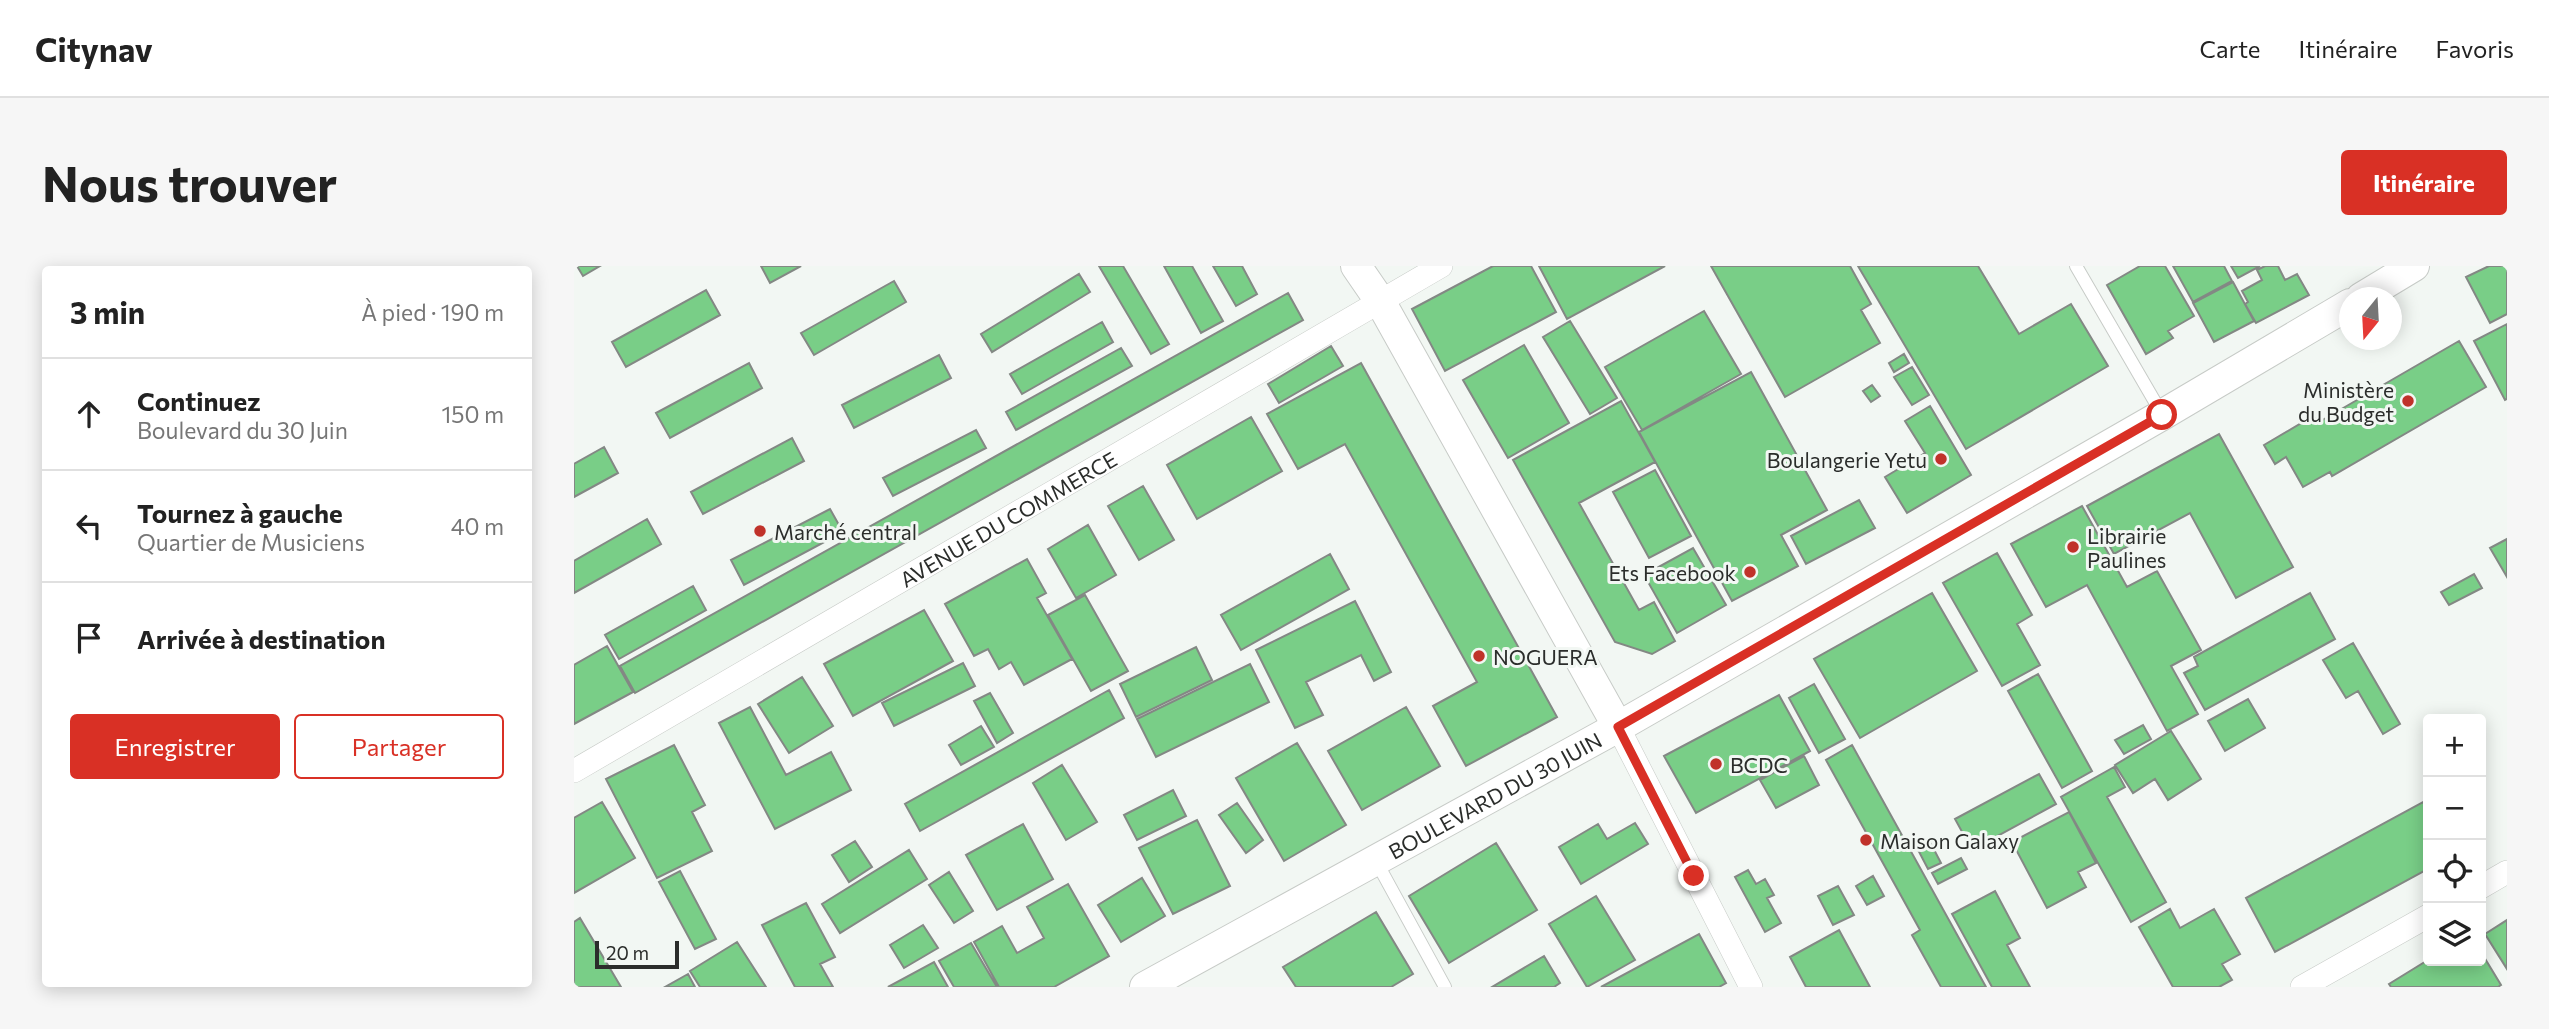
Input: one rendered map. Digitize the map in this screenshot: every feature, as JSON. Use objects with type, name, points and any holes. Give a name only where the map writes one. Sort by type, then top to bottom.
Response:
[{"type":"street","points":[[1356,266],[1380,300],[1618,727],[1751,987]]},
{"type":"street","name":"AVENUE DU COMMERCE","points":[[574,771],[1441,266]]},
{"type":"street","points":[[2379,287],[2414,266]]},
{"type":"street","name":"BOULEVARD DU 30 JUIN","points":[[1146,987],[1618,727],[2339,310]]},
{"type":"street","points":[[2486,884],[2507,872]]},
{"type":"street","points":[[2302,987],[2423,919]]},
{"type":"lane","points":[[2076,266],[2162,415]]},
{"type":"lane","points":[[1376,860],[1444,987]]},
{"type":"building","points":[[577,266],[600,266],[583,276]]},
{"type":"building","points":[[761,266],[801,266],[770,283]]},
{"type":"building","points":[[1099,266],[1123,266],[1169,344],[1151,354]]},
{"type":"building","points":[[1164,266],[1192,266],[1223,321],[1201,333]]},
{"type":"building","points":[[1213,266],[1242,266],[1257,294],[1236,306]]},
{"type":"building","points":[[1493,266],[1531,266],[1556,312],[1445,371],[1412,309]]},
{"type":"building","points":[[1539,266],[1665,266],[1567,319]]},
{"type":"building","points":[[1711,266],[1850,266],[1871,304],[1861,310],[1880,343],[1785,397]]},
{"type":"building","points":[[1858,266],[1978,266],[2019,334],[2071,304],[2108,366],[1966,449]]},
{"type":"building","points":[[2140,266],[2165,266],[2194,316],[2168,331],[2173,338],[2146,354],[2107,285]]},
{"type":"building","points":[[2173,266],[2224,266],[2232,281],[2193,302]]},
{"type":"building","points":[[2231,266],[2260,266],[2238,278]]},
{"type":"building","points":[[2265,266],[2278,266],[2285,280],[2297,274],[2309,295],[2256,323],[2245,304],[2248,302],[2242,291],[2262,280],[2257,270]]},
{"type":"building","points":[[2489,266],[2507,266],[2507,314],[2490,323],[2466,277]]},
{"type":"building","points":[[1079,274],[1090,292],[992,352],[981,334]]},
{"type":"building","points":[[894,281],[906,302],[814,355],[801,333]]},
{"type":"building","points":[[2233,282],[2254,321],[2214,342],[2193,303]]},
{"type":"building","points":[[706,290],[720,315],[626,367],[612,342]]},
{"type":"building","points":[[1288,293],[1303,320],[635,693],[620,666]]},
{"type":"building","points":[[1704,311],[1741,374],[1642,430],[1605,367]]},
{"type":"building","points":[[1570,321],[1617,398],[1590,414],[1543,337]]},
{"type":"building","points":[[1102,322],[1113,342],[1022,394],[1010,374]]},
{"type":"building","points":[[2507,324],[2507,399],[2505,400],[2474,341]]},
{"type":"building","name":"Ministère du Budget","points":[[2459,341],[2486,387],[2332,476],[2330,472],[2303,487],[2286,457],[2275,464],[2264,445],[2315,415],[2319,422]]},
{"type":"building","points":[[1524,345],[1569,423],[1508,458],[1463,380]]},
{"type":"building","points":[[1331,346],[1343,366],[1279,403],[1268,384]]},
{"type":"building","points":[[1121,348],[1132,366],[1016,430],[1006,412]]},
{"type":"building","points":[[1904,354],[1909,363],[1894,372],[1889,363]]},
{"type":"building","points":[[939,355],[951,378],[854,428],[842,405]]},
{"type":"building","points":[[749,363],[762,388],[670,438],[656,413]]},
{"type":"building","points":[[1361,363],[1557,717],[1466,766],[1433,706],[1477,682],[1345,444],[1298,469],[1267,414]]},
{"type":"building","points":[[1912,367],[1929,395],[1912,405],[1894,377]]},
{"type":"building","points":[[1751,372],[1827,510],[1781,535],[1798,566],[1732,601],[1639,432]]},
{"type":"building","points":[[1872,385],[1880,396],[1871,402],[1863,391]]},
{"type":"building","points":[[1621,401],[1655,462],[1579,503],[1639,610],[1654,602],[1675,641],[1652,654],[1615,642],[1513,460]]},
{"type":"building","points":[[1930,406],[1971,475],[1907,513],[1885,477],[1925,453],[1905,421]]},
{"type":"building","points":[[1251,417],[1282,471],[1197,519],[1167,465]]},
{"type":"building","points":[[976,430],[986,448],[893,496],[883,478]]},
{"type":"building","points":[[2219,434],[2293,567],[2236,598],[2190,513],[2114,554],[2087,506]]},
{"type":"building","points":[[792,438],[804,461],[703,514],[691,492]]},
{"type":"building","points":[[604,447],[618,473],[574,497],[574,464]]},
{"type":"building","points":[[1655,470],[1691,536],[1649,558],[1613,492]]},
{"type":"building","points":[[1143,486],[1174,540],[1139,560],[1108,506]]},
{"type":"building","points":[[1859,500],[1875,528],[1806,564],[1791,536]]},
{"type":"building","points":[[2082,506],[2127,587],[2157,571],[2201,650],[2171,666],[2198,714],[2167,731],[2087,585],[2046,607],[2011,544]]},
{"type":"building","points":[[830,509],[843,532],[744,585],[731,560]]},
{"type":"building","points":[[647,519],[661,544],[574,593],[574,561]]},
{"type":"building","points":[[1088,525],[1116,575],[1076,598],[1048,549]]},
{"type":"building","points":[[2507,539],[2507,577],[2490,548]]},
{"type":"building","points":[[1693,548],[1726,605],[1677,633],[1644,575]]},
{"type":"building","points":[[1997,553],[2032,615],[2017,624],[2040,665],[2002,686],[1943,583]]},
{"type":"building","points":[[1330,554],[1349,589],[1241,650],[1221,615]]},
{"type":"building","points":[[1027,559],[1046,593],[1037,598],[1072,659],[1024,685],[1011,662],[999,669],[988,649],[974,656],[945,604]]},
{"type":"building","points":[[2474,574],[2482,588],[2449,605],[2441,592]]},
{"type":"building","points":[[693,586],[706,610],[619,659],[605,635]]},
{"type":"building","points":[[1932,593],[1977,671],[1860,738],[1814,659]]},
{"type":"building","points":[[2310,593],[2335,639],[2205,710],[2184,673],[2198,666],[2194,657]]},
{"type":"building","points":[[1085,595],[1128,671],[1091,691],[1048,615]]},
{"type":"building","points":[[1355,601],[1391,672],[1374,681],[1361,655],[1306,682],[1323,715],[1295,728],[1256,650]]},
{"type":"building","points":[[924,610],[953,661],[853,716],[824,664]]},
{"type":"building","points":[[2353,643],[2400,724],[2383,734],[2358,691],[2346,698],[2323,660]]},
{"type":"building","points":[[607,646],[633,692],[574,724],[574,665]]},
{"type":"building","points":[[1196,647],[1212,680],[1136,717],[1120,684]]},
{"type":"building","points":[[963,663],[975,686],[894,726],[882,703]]},
{"type":"building","points":[[1250,664],[1269,702],[1156,757],[1137,719]]},
{"type":"building","points":[[2038,674],[2092,771],[2062,788],[2008,691]]},
{"type":"building","points":[[802,677],[833,726],[789,753],[758,704]]},
{"type":"building","points":[[1814,684],[1845,739],[1819,753],[1789,698]]},
{"type":"building","points":[[1109,690],[1124,718],[920,831],[905,804]]},
{"type":"building","points":[[990,693],[1013,733],[997,743],[974,701]]},
{"type":"building","points":[[1779,695],[1810,751],[1696,813],[1664,756]]},
{"type":"building","points":[[2248,699],[2265,728],[2225,751],[2208,721]]},
{"type":"building","points":[[750,707],[786,775],[831,752],[851,790],[775,829],[719,723]]},
{"type":"building","points":[[1406,707],[1440,766],[1362,810],[1328,751]]},
{"type":"building","points":[[2143,725],[2151,739],[2124,754],[2115,740]]},
{"type":"building","points":[[981,726],[994,747],[961,765],[949,745]]},
{"type":"building","points":[[2171,731],[2201,779],[2168,800],[2155,779],[2133,793],[2115,765]]},
{"type":"building","points":[[1297,743],[1346,825],[1284,861],[1236,778]]},
{"type":"building","points":[[674,745],[705,805],[692,812],[712,851],[657,878],[606,779]]},
{"type":"building","points":[[1852,745],[1986,987],[1941,987],[1912,935],[1920,930],[1826,760]]},
{"type":"building","points":[[1804,756],[1819,785],[1776,808],[1760,780]]},
{"type":"building","points":[[1062,765],[1097,822],[1066,840],[1033,783]]},
{"type":"building","points":[[2114,767],[2125,787],[2107,797],[2166,902],[2131,922],[2061,797]]},
{"type":"building","points":[[2039,774],[2056,804],[1972,850],[1955,819]]},
{"type":"building","points":[[1173,790],[1186,816],[1137,840],[1124,815]]},
{"type":"building","points":[[602,802],[635,858],[574,893],[574,818]]},
{"type":"building","points":[[2423,802],[2423,872],[2275,952],[2246,898]]},
{"type":"building","points":[[1237,803],[1263,840],[1246,853],[1219,815]]},
{"type":"building","points":[[2069,812],[2096,863],[2078,872],[2086,887],[2047,908],[2012,842]]},
{"type":"building","points":[[1197,820],[1230,886],[1173,914],[1139,848]]},
{"type":"building","points":[[1635,823],[1648,844],[1581,884],[1559,847],[1598,824],[1607,839]]},
{"type":"building","points":[[1023,824],[1053,879],[997,910],[966,855]]},
{"type":"building","points":[[1929,840],[1941,863],[1928,869],[1916,846]]},
{"type":"building","points":[[855,841],[872,867],[849,882],[832,855]]},
{"type":"building","points":[[1496,843],[1537,910],[1449,963],[1409,896]]},
{"type":"building","points":[[909,850],[927,879],[840,933],[822,904]]},
{"type":"building","points":[[1961,858],[1967,869],[1938,884],[1932,873]]},
{"type":"building","points":[[1748,870],[1756,884],[1765,879],[1774,895],[1767,898],[1781,923],[1765,932],[1735,877]]},
{"type":"building","points":[[680,871],[716,939],[695,949],[659,882]]},
{"type":"building","points":[[949,872],[973,911],[954,923],[929,885]]},
{"type":"building","points":[[1873,876],[1884,896],[1867,905],[1856,886]]},
{"type":"building","points":[[1142,878],[1165,916],[1121,942],[1098,905]]},
{"type":"building","points":[[1068,884],[1109,956],[1054,987],[999,987],[974,942],[1002,926],[1017,953],[1044,938],[1027,907]]},
{"type":"building","points":[[1838,886],[1854,915],[1833,925],[1818,896]]},
{"type":"building","points":[[1995,891],[2020,938],[2007,945],[2030,987],[1992,987],[1952,914]]},
{"type":"building","points":[[1596,896],[1635,960],[1587,987],[1549,924]]},
{"type":"building","points":[[806,903],[835,957],[820,964],[833,987],[795,987],[762,925]]},
{"type":"building","points":[[2170,909],[2180,928],[2214,909],[2240,954],[2222,964],[2232,980],[2219,987],[2173,987],[2139,927]]},
{"type":"building","points":[[1376,912],[1413,974],[1391,987],[1296,987],[1283,967]]},
{"type":"building","points":[[580,918],[621,987],[576,987],[574,984],[574,922]]},
{"type":"building","points":[[2507,920],[2507,969],[2486,936]]},
{"type":"building","points":[[923,925],[938,948],[904,968],[890,945]]},
{"type":"building","points":[[1839,930],[1870,987],[1806,987],[1790,957]]},
{"type":"building","points":[[1699,934],[1726,983],[1719,987],[1601,987]]},
{"type":"building","points":[[737,942],[766,987],[700,987],[690,971]]},
{"type":"building","points":[[971,943],[997,987],[954,987],[939,961]]},
{"type":"building","points":[[1544,956],[1560,983],[1554,987],[1492,987]]},
{"type":"building","points":[[2486,960],[2501,985],[2391,987],[2389,984],[2423,963],[2423,966],[2486,966]]},
{"type":"building","points":[[934,962],[948,987],[888,987]]},
{"type":"building","points":[[688,974],[695,987],[665,987]]},
{"type":"place","name":"Ministère du Budget","points":[[2408,401]]},
{"type":"place","name":"Boulangerie Yetu","points":[[1941,459]]},
{"type":"place","name":"Marché central","points":[[760,531]]},
{"type":"place","name":"Librairie Paulines","points":[[2073,547]]},
{"type":"place","name":"Ets Facebook","points":[[1750,572]]},
{"type":"place","name":"NOGUERA","points":[[1479,656]]},
{"type":"place","name":"BCDC","points":[[1716,764]]},
{"type":"place","name":"Maison Galaxy","points":[[1866,840]]},
{"type":"route","points":[[1694,876],[1618,727],[2162,415]]}]
